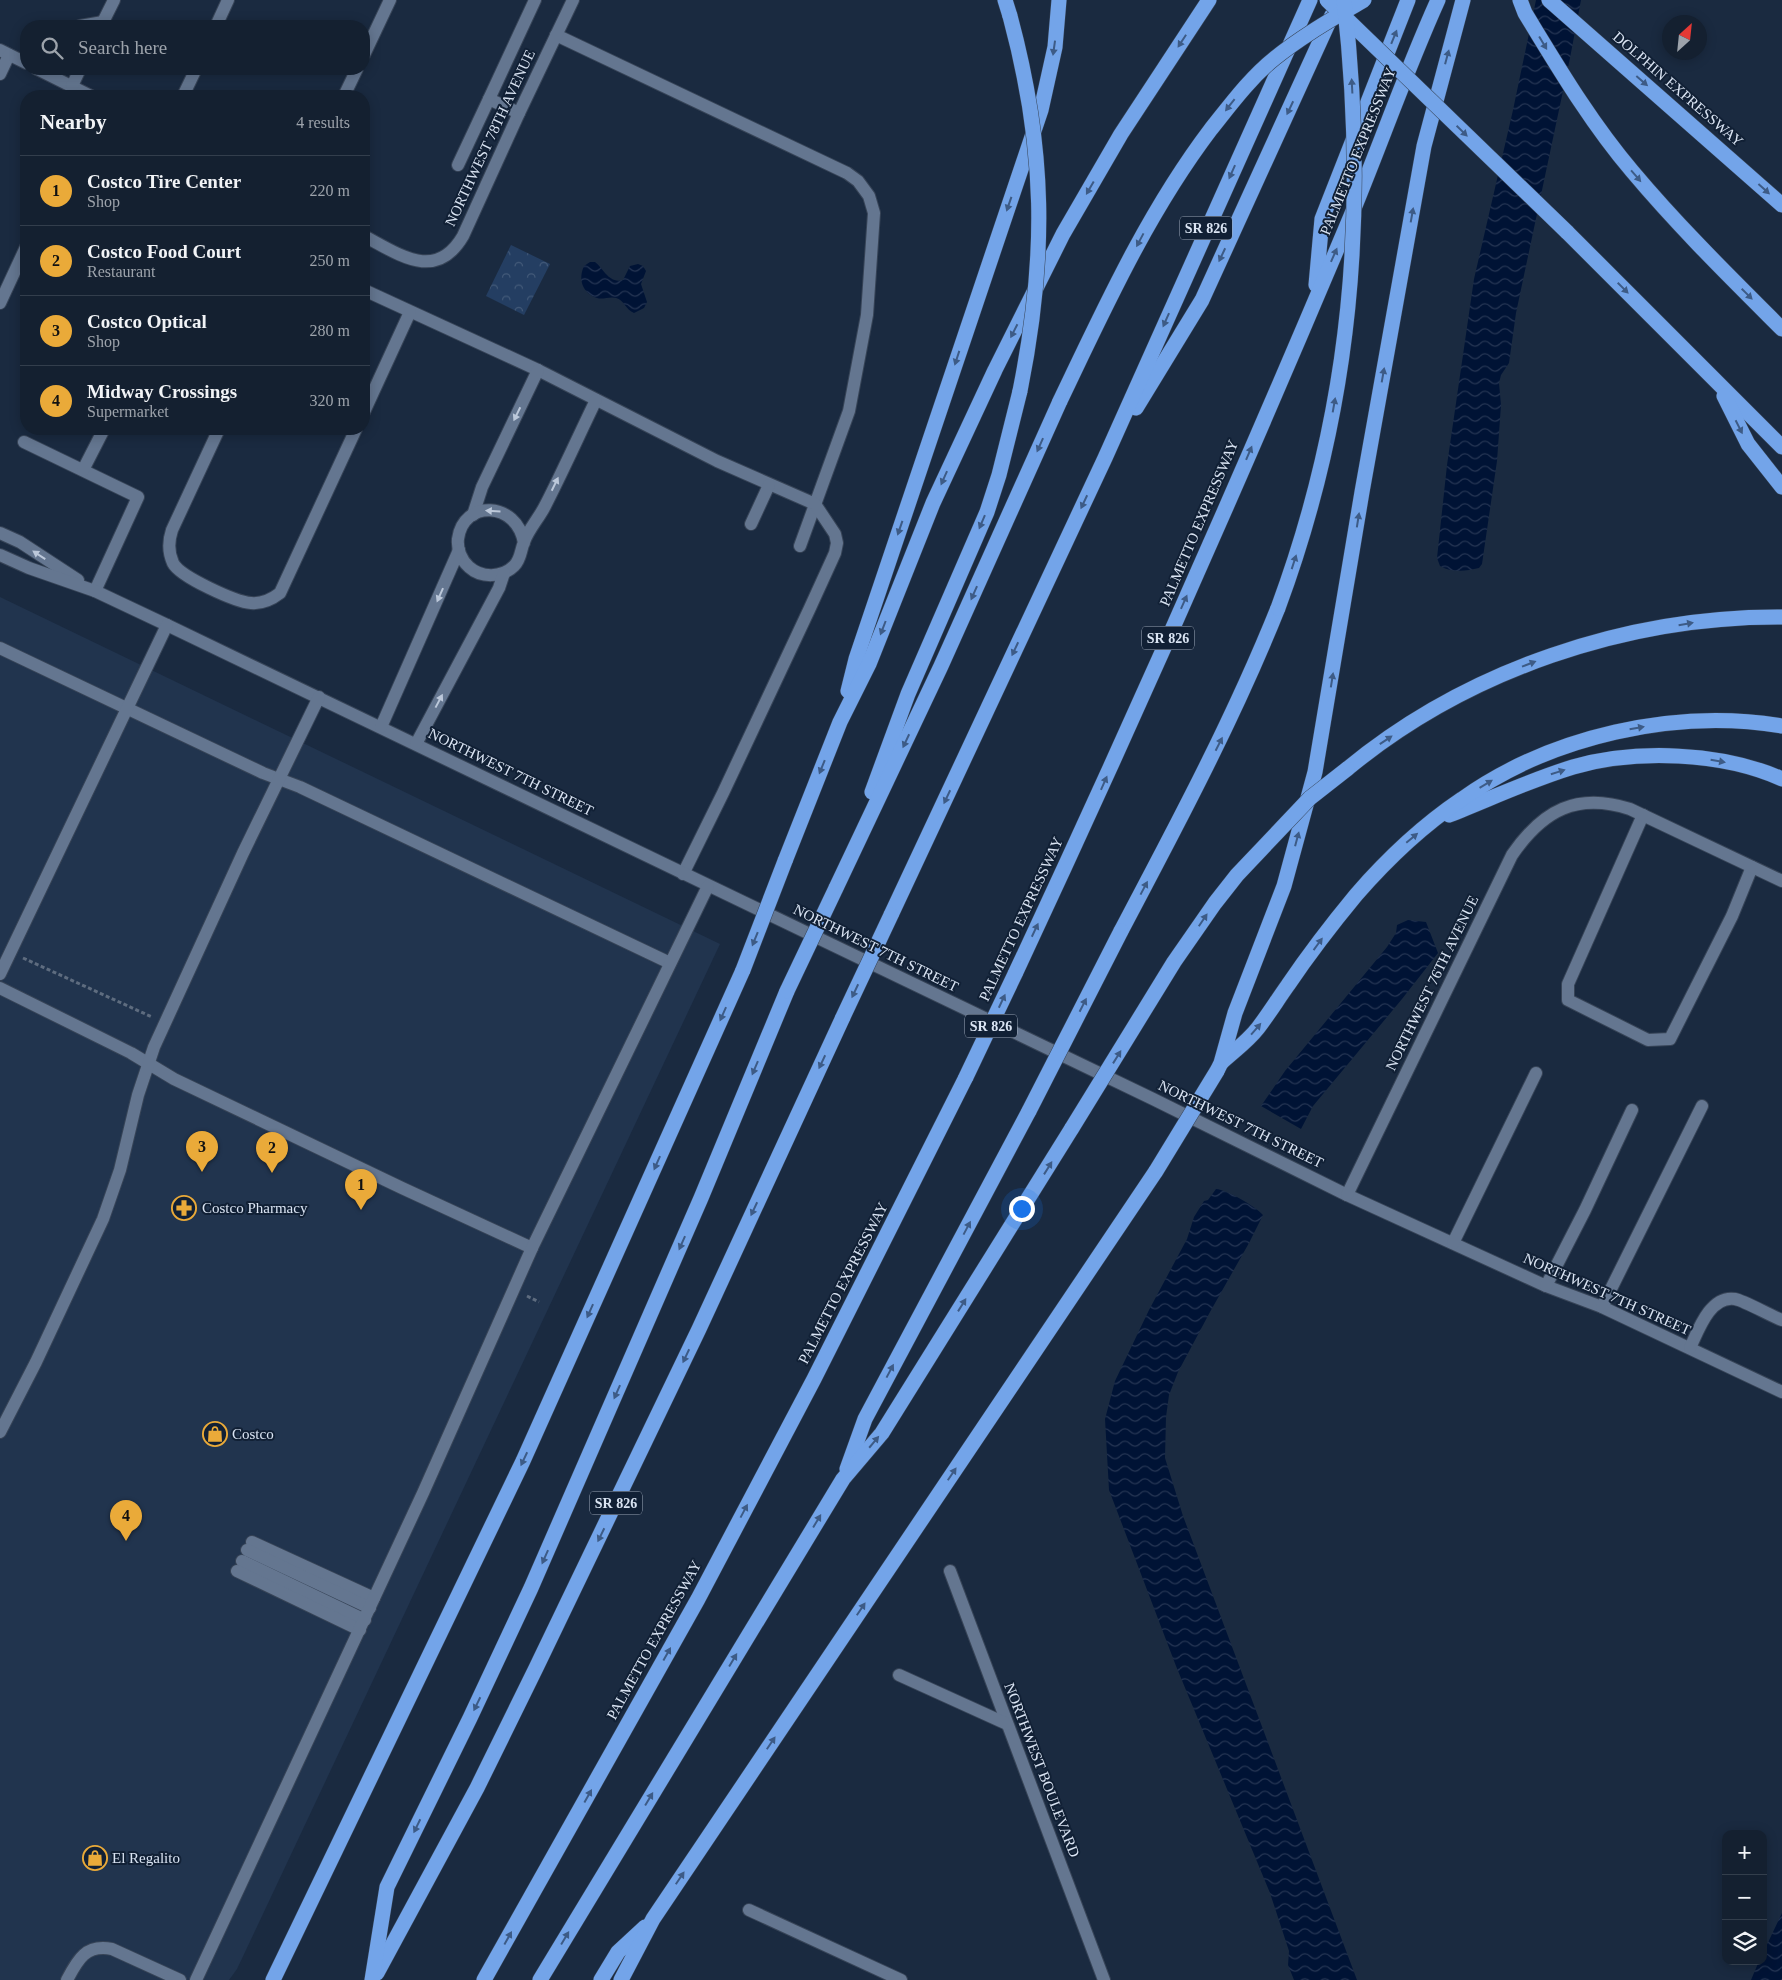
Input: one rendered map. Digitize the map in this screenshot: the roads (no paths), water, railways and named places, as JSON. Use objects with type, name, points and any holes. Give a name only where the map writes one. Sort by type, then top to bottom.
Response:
[{"type":"highway","points":[[836,888],[908,694],[987,512],[999,475],[1020,391],[1034,307],[1040,222],[1036,146],[1029,97],[1005,0]]},
{"type":"highway","points":[[840,722],[856,659],[974,304],[1041,110],[1055,47],[1059,0]]},
{"type":"highway","points":[[273,1980],[523,1461],[742,970],[840,722],[869,664],[909,561],[960,442],[1058,243],[1122,134],[1209,0]]},
{"type":"highway","name":"SR 826","points":[[373,1980],[477,1788],[699,1328],[1105,458],[1310,0]]},
{"type":"highway","points":[[1327,0],[1567,232],[1782,447]]},
{"type":"highway","points":[[1105,458],[1202,300],[1340,0]]},
{"type":"highway","points":[[843,1480],[865,1418],[1029,1111],[1226,730],[1255,665],[1294,566],[1314,497],[1330,428],[1342,359],[1350,292],[1355,166],[1351,75],[1344,0]]},
{"type":"highway","points":[[373,1980],[387,1888],[478,1702],[531,1588],[701,1198],[787,991],[941,666],[1060,400],[1111,292],[1152,217],[1195,150],[1238,94],[1275,59],[1320,27],[1364,0]]},
{"type":"highway","points":[[1315,299],[1322,219],[1408,0]]},
{"type":"highway","name":"PALMETTO EXPRESSWAY","points":[[484,1980],[702,1590],[814,1379],[966,1077],[1145,690],[1348,223],[1438,0]]},
{"type":"highway","points":[[1219,1067],[1235,1013],[1284,886],[1315,772],[1362,492],[1424,146],[1463,0]]},
{"type":"highway","points":[[1520,0],[1525,13],[1571,88],[1631,170],[1690,237],[1782,329]]},
{"type":"highway","name":"DOLPHIN EXPRESSWAY","points":[[1549,0],[1782,205]]},
{"type":"highway","points":[[1718,384],[1748,444],[1782,487]]},
{"type":"highway","points":[[540,1980],[843,1480],[882,1434],[1174,962],[1215,903],[1261,848],[1310,798],[1395,733],[1448,701],[1488,682],[1554,655],[1623,636],[1695,622],[1782,617]]},
{"type":"highway","points":[[621,1980],[653,1919],[1156,1171],[1219,1067],[1257,1030],[1328,929],[1382,866],[1431,822],[1463,798],[1495,779],[1562,748],[1596,737],[1632,729],[1677,723],[1742,721],[1782,726]]},
{"type":"highway","points":[[1431,822],[1556,773],[1575,767],[1630,758],[1661,755],[1711,759],[1764,772],[1782,779]]},
{"type":"highway","points":[[601,1980],[618,1952],[653,1919]]},
{"type":"street","points":[[219,20],[228,0]]},
{"type":"street","points":[[370,42],[390,0]]},
{"type":"street","points":[[458,165],[535,0]]},
{"type":"street","name":"NORTHWEST 78TH AVENUE","points":[[370,239],[414,260],[429,262],[438,260],[451,252],[459,243],[573,0]]},
{"type":"street","points":[[104,20],[112,1]]},
{"type":"street","points":[[556,35],[847,173],[858,181],[869,196],[874,213],[870,291],[855,383],[840,437],[800,546]]},
{"type":"street","points":[[0,74],[5,52],[20,60]]},
{"type":"street","points":[[56,75],[80,90]]},
{"type":"street","points":[[72,86],[77,75]]},
{"type":"street","points":[[186,90],[193,75]]},
{"type":"street","points":[[347,90],[354,75]]},
{"type":"street","points":[[489,99],[519,113]]},
{"type":"street","points":[[0,302],[20,260]]},
{"type":"street","points":[[370,293],[538,370],[717,461],[814,504],[835,534],[837,543],[834,553],[723,793],[683,874]]},
{"type":"street","points":[[370,399],[410,312]]},
{"type":"street","points":[[472,515],[482,487],[538,370]]},
{"type":"street","points":[[524,542],[522,532],[517,524],[502,512],[482,511],[472,515],[465,522],[458,540],[462,559],[476,572],[485,575],[504,573],[512,568],[518,560],[524,542],[544,508],[596,400]]},
{"type":"street","points":[[84,470],[101,435]]},
{"type":"street","points":[[216,435],[172,530],[169,540],[169,552],[174,565],[182,573],[209,587],[250,603],[270,600],[280,594],[353,435]]},
{"type":"street","points":[[24,442],[138,497],[95,591]]},
{"type":"street","points":[[752,524],[769,485]]},
{"type":"street","name":"NORTHWEST 7TH STREET","points":[[0,533],[20,542],[95,591]]},
{"type":"street","points":[[381,727],[459,550]]},
{"type":"street","name":"NORTHWEST 7TH STREET","points":[[0,554],[28,568],[95,591],[1153,1099],[1347,1195],[1546,1286],[1602,1307],[1782,1392]]},
{"type":"street","points":[[416,744],[499,588],[504,573]]},
{"type":"street","points":[[0,974],[167,625]]},
{"type":"street","points":[[0,648],[670,963]]},
{"type":"street","points":[[0,1432],[40,1354],[103,1220],[120,1170],[148,1063],[181,986],[319,697]]},
{"type":"street","name":"NORTHWEST 76TH AVENUE","points":[[1347,1195],[1512,855],[1533,828],[1549,815],[1570,805],[1610,802],[1630,808],[1782,881]]},
{"type":"street","points":[[1643,815],[1568,984],[1568,1000],[1648,1040],[1670,1039],[1732,916],[1752,867]]},
{"type":"street","points":[[196,1980],[367,1614],[532,1248],[708,886]]},
{"type":"street","points":[[0,988],[131,1053],[180,1082],[532,1248]]},
{"type":"street","points":[[1452,1243],[1536,1073]]},
{"type":"street","points":[[1602,1307],[1702,1106]]},
{"type":"street","points":[[1546,1286],[1585,1210],[1632,1110]]},
{"type":"street","points":[[1690,1348],[1706,1317],[1716,1304],[1724,1300],[1735,1299],[1782,1320]]},
{"type":"street","points":[[367,1614],[245,1556],[367,1614]]},
{"type":"street","name":"NORTHWEST BOULEVARD","points":[[950,1571],[1104,1980]]},
{"type":"street","points":[[899,1675],[1007,1724]]},
{"type":"street","points":[[749,1910],[901,1980]]},
{"type":"street","points":[[67,1980],[80,1957],[90,1950],[101,1946],[112,1948],[180,1980]]},
{"type":"water","points":[[1536,0],[1581,0],[1516,313],[1509,363],[1501,375],[1499,383],[1501,405],[1497,461],[1482,564],[1479,568],[1464,571],[1454,570],[1440,566],[1437,558],[1447,465],[1474,279]]},
{"type":"water","points":[[590,262],[595,262],[610,278],[618,281],[623,280],[630,266],[638,264],[643,266],[646,271],[641,284],[647,302],[644,308],[634,313],[619,299],[599,298],[588,293],[583,285],[581,276],[584,266]]},
{"type":"water","points":[[1408,920],[1426,922],[1438,953],[1313,1106],[1301,1129],[1261,1106],[1285,1071],[1387,947],[1396,933],[1397,925]]},
{"type":"water","points":[[1216,1189],[1241,1199],[1263,1215],[1178,1372],[1169,1395],[1166,1417],[1165,1458],[1183,1516],[1357,1980],[1294,1980],[1288,1965],[1289,1951],[1270,1893],[1176,1666],[1109,1490],[1105,1419],[1115,1381],[1149,1310],[1187,1239],[1194,1217],[1204,1201],[1208,1200]]},
{"type":"water","points":[[1782,1913],[1782,1980],[1751,1980],[1757,1965],[1767,1965],[1767,1945]]},
{"type":"place","name":"Costco Optical","points":[[202,1172]]},
{"type":"place","name":"Costco Food Court","points":[[272,1173]]},
{"type":"place","name":"Costco Pharmacy","points":[[184,1208]]},
{"type":"place","name":"Costco Tire Center","points":[[361,1210]]},
{"type":"place","name":"Costco","points":[[215,1434]]},
{"type":"place","name":"Midway Crossings","points":[[126,1541]]},
{"type":"place","name":"El Regalito","points":[[95,1858]]}]
